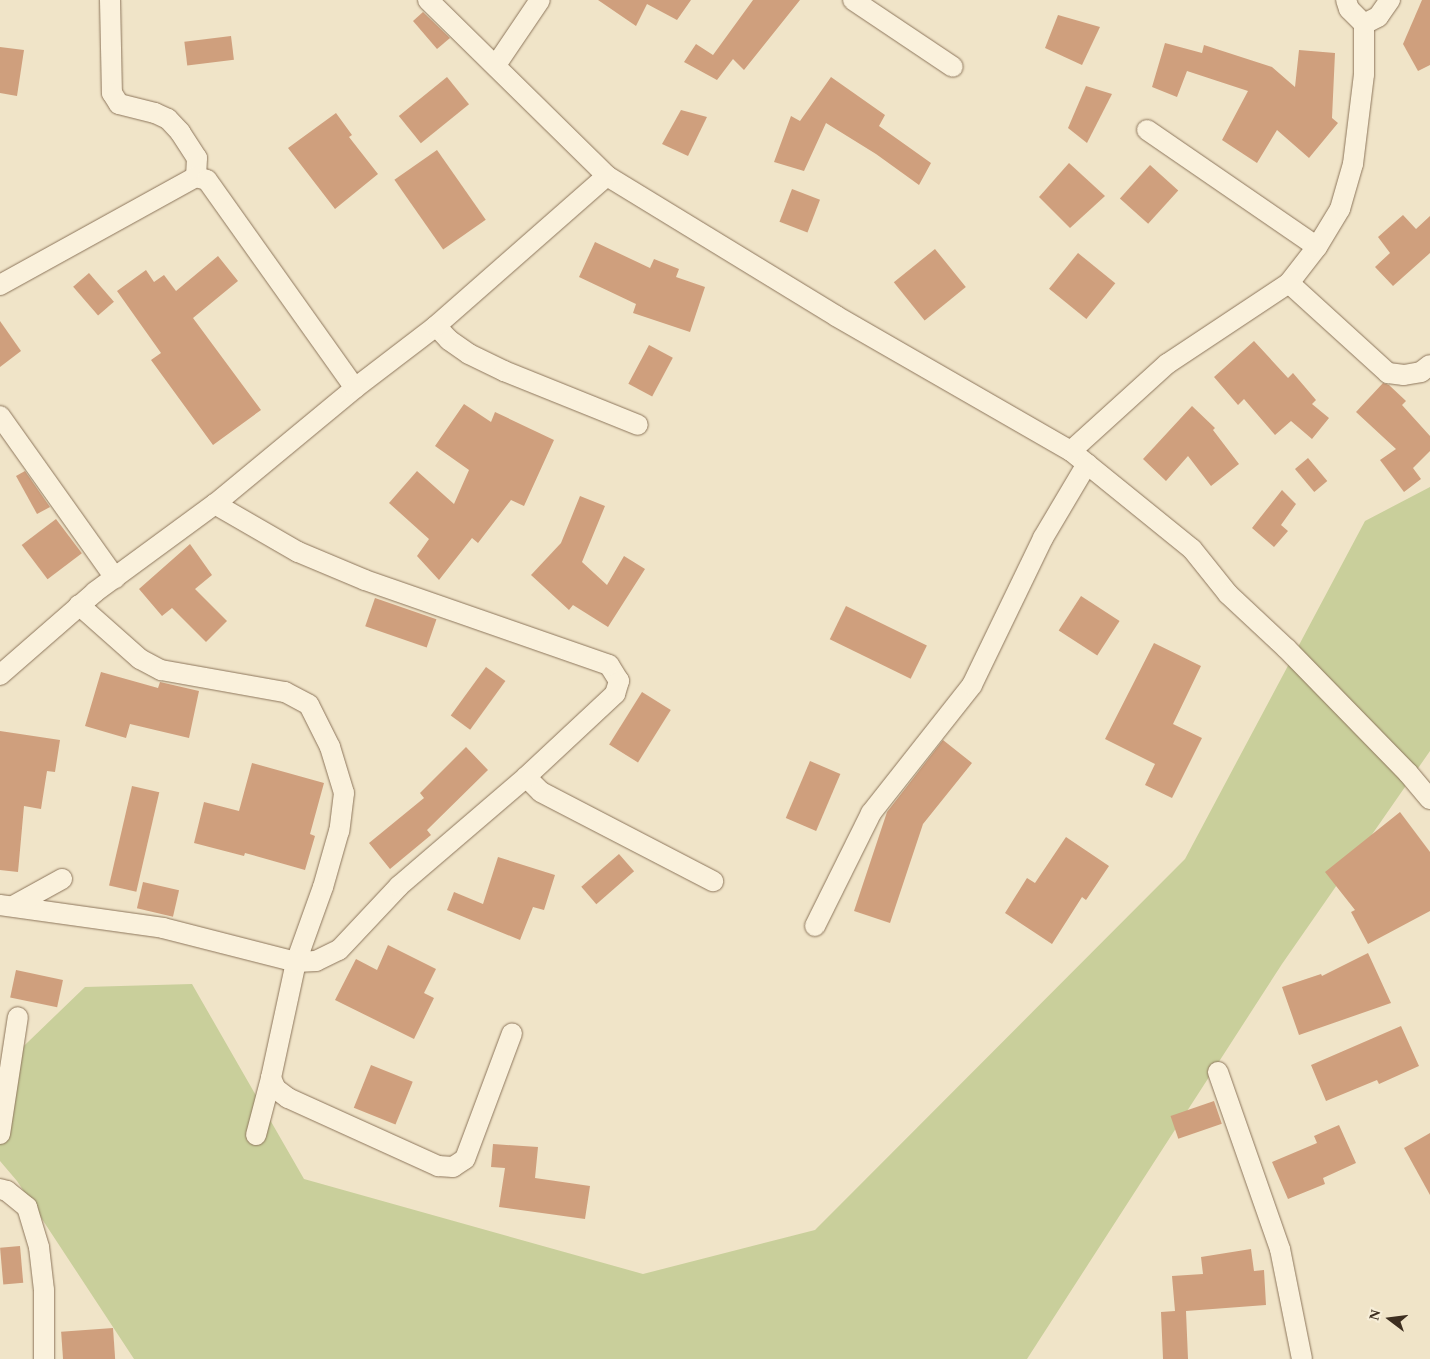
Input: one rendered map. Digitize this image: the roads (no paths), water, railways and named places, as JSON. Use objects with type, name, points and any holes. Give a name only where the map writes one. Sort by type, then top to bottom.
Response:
[{"type":"street","points":[[110,0],[112,93],[119,104],[155,113],[168,119],[180,132],[197,158],[196,177]]},
{"type":"street","points":[[428,0],[496,64],[607,176],[836,316],[1070,451],[1087,464],[1192,549],[1228,594],[1286,648],[1408,773],[1430,799]]},
{"type":"street","points":[[496,64],[540,0]]},
{"type":"street","points":[[853,0],[953,67]]},
{"type":"street","points":[[1070,451],[1167,364],[1288,283],[1318,247],[1340,209],[1353,164],[1364,74],[1364,24],[1349,9],[1346,0]]},
{"type":"street","points":[[1364,24],[1378,17],[1390,0]]},
{"type":"street","points":[[1147,130],[1318,247]]},
{"type":"street","points":[[0,675],[79,605],[215,504],[355,388],[436,326],[607,176]]},
{"type":"street","points":[[0,285],[196,177],[206,180],[355,388]]},
{"type":"street","points":[[1288,283],[1388,373],[1404,375],[1421,372],[1430,365]]},
{"type":"street","points":[[436,326],[449,340],[469,354],[504,371],[638,425]]},
{"type":"street","points":[[0,416],[115,578]]},
{"type":"street","points":[[815,926],[871,813],[972,685],[1043,538],[1087,464]]},
{"type":"street","points":[[7,905],[163,928],[296,962],[316,961],[339,950],[399,886],[526,776],[614,694],[619,681],[609,665],[365,580],[298,552],[215,504]]},
{"type":"street","points":[[79,605],[140,659],[161,670],[285,692],[309,705],[330,747],[344,793],[338,831],[328,868],[296,962],[271,1078],[256,1135]]},
{"type":"street","points":[[526,776],[541,792],[713,881]]},
{"type":"street","points":[[7,905],[62,879]]},
{"type":"street","points":[[0,1134],[18,1017]]},
{"type":"street","points":[[271,1078],[276,1088],[288,1098],[438,1166],[453,1167],[465,1159],[512,1033]]},
{"type":"street","points":[[1218,1072],[1280,1249],[1302,1359]]},
{"type":"street","points":[[0,1188],[7,1191],[27,1207],[38,1247],[44,1290],[44,1359]]}]
